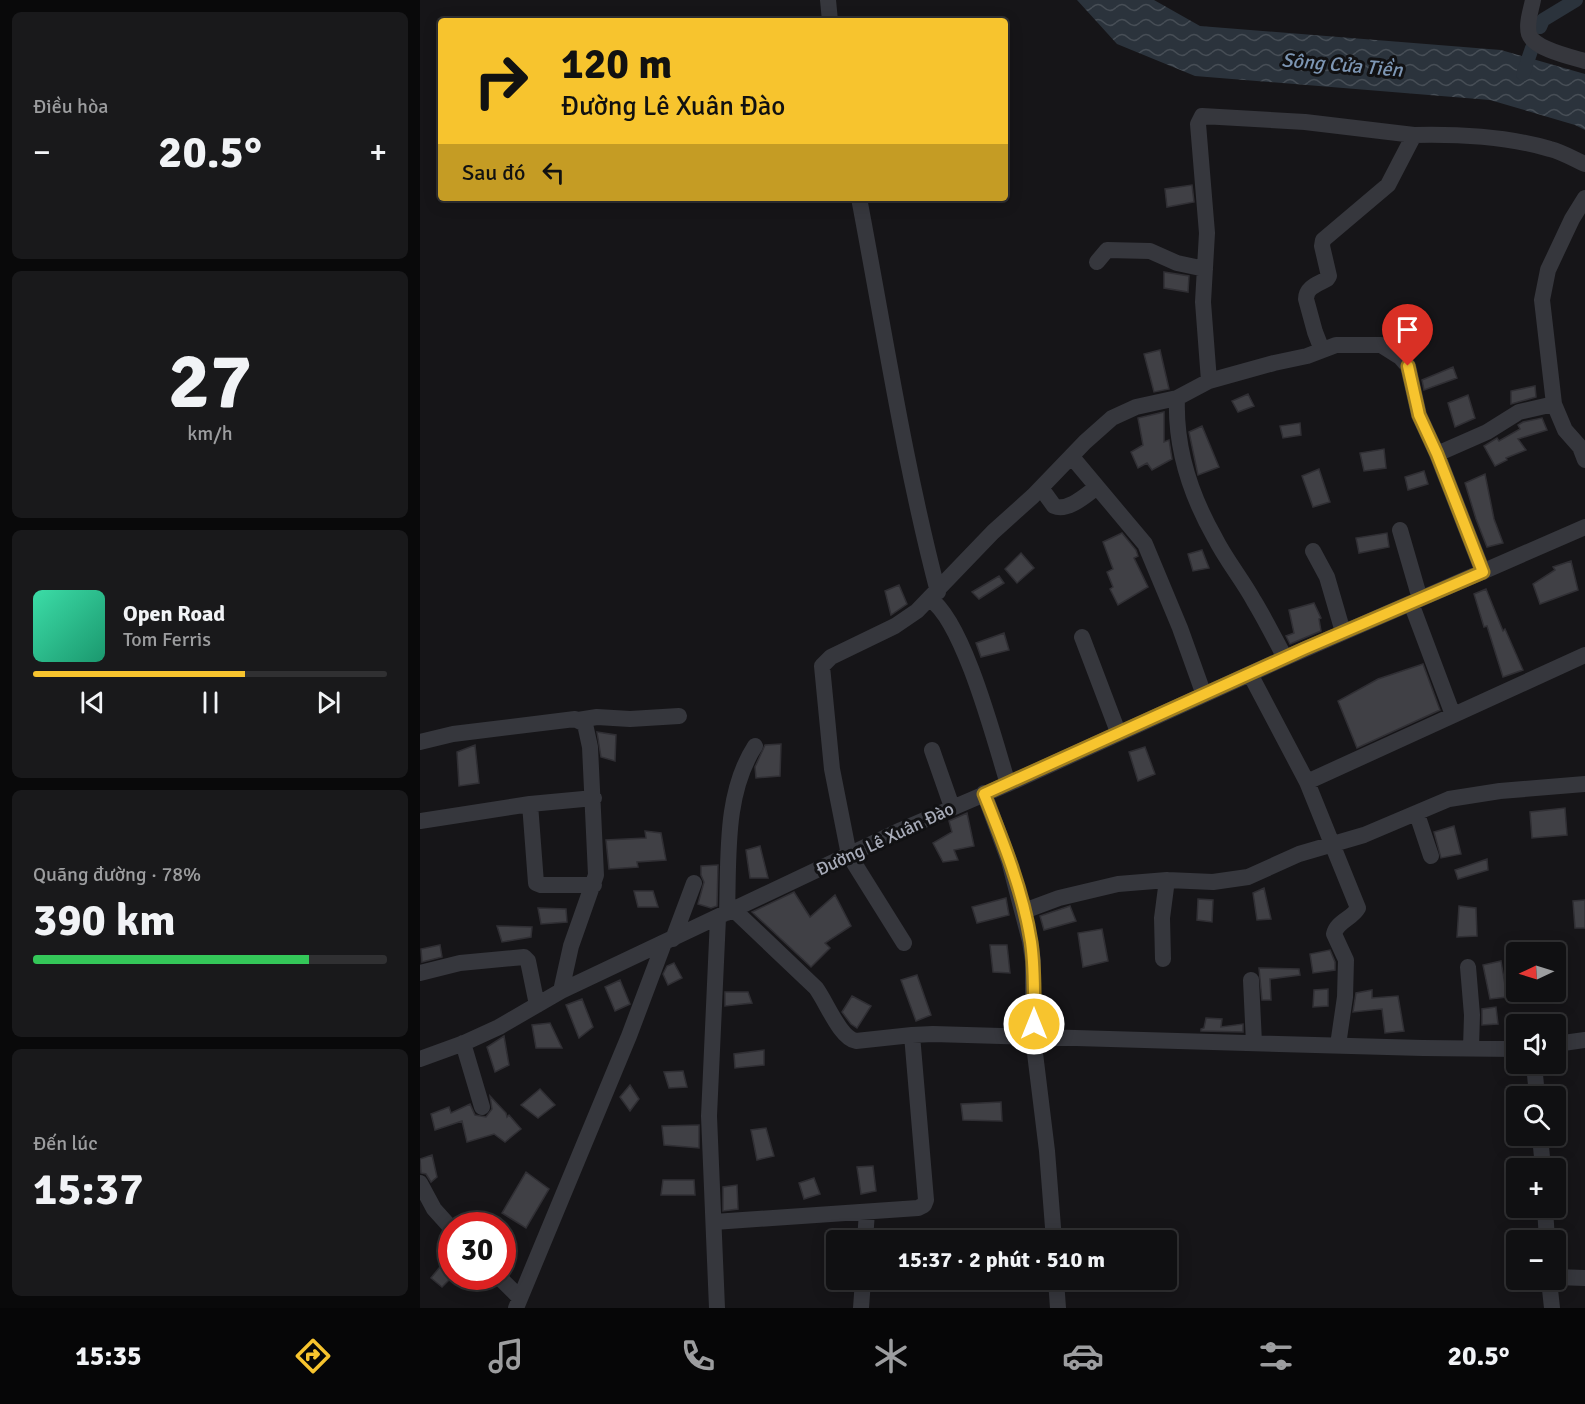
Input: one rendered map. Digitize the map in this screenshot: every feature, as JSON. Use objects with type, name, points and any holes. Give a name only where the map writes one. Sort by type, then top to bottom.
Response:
[{"type":"street","points":[[828,0],[830,18]]},
{"type":"street","points":[[1533,0],[1528,30],[1533,40],[1540,46],[1585,61]]},
{"type":"street","points":[[1209,381],[1203,302],[1207,233],[1198,124],[1202,117],[1305,122],[1414,135],[1466,136],[1538,146],[1560,152],[1585,164]]},
{"type":"street","points":[[1322,350],[1307,306],[1306,294],[1310,288],[1329,276],[1322,243],[1388,185],[1414,135]]},
{"type":"street","points":[[1583,449],[1565,430],[1554,404],[1542,293],[1548,270],[1572,219],[1585,198]]},
{"type":"street","points":[[860,201],[934,595],[969,664],[1008,784]]},
{"type":"street","points":[[1097,262],[1107,250],[1150,251],[1177,263],[1205,269]]},
{"type":"street","points":[[904,943],[849,855],[832,769],[822,666],[831,657],[903,621],[934,595],[993,532],[1112,418],[1136,407],[1177,398],[1209,381],[1307,356],[1336,345],[1373,344],[1387,348],[1408,366],[1419,415],[1437,454],[1483,572]]},
{"type":"street","points":[[1177,398],[1176,423],[1181,454],[1194,497],[1215,540],[1255,601],[1285,658]]},
{"type":"street","points":[[1437,454],[1487,432],[1519,412],[1554,404]]},
{"type":"street","points":[[1072,457],[1136,530],[1151,555],[1204,695]]},
{"type":"street","points":[[1041,488],[1054,506],[1062,508],[1097,487]]},
{"type":"street","name":"Đường Lê Xuân Đào","points":[[420,1059],[499,1027],[561,991],[952,807],[1008,784],[1118,732],[1343,632],[1585,527]]},
{"type":"street","points":[[1400,530],[1415,601],[1453,715]]},
{"type":"street","points":[[1313,551],[1327,577],[1343,632]]},
{"type":"street","points":[[1082,637],[1118,732]]},
{"type":"street","points":[[1307,782],[1585,655]]},
{"type":"street","points":[[1250,674],[1307,782],[1358,908],[1339,924],[1334,934],[1346,960],[1345,997],[1338,1045]]},
{"type":"street","points":[[420,742],[453,734],[597,717],[630,719],[679,716]]},
{"type":"street","points":[[561,991],[571,946],[594,885],[596,860],[590,747],[585,724],[578,720]]},
{"type":"street","points":[[717,1308],[709,1116],[726,914],[732,809],[741,771],[755,746]]},
{"type":"street","points":[[932,750],[952,807]]},
{"type":"street","points":[[1024,911],[1059,898],[1118,884],[1167,880],[1213,882],[1248,877],[1299,854],[1364,835],[1449,800],[1500,791],[1585,784]]},
{"type":"street","points":[[984,794],[1009,861],[1024,911],[1033,961],[1033,1037],[1047,1151],[1053,1230]]},
{"type":"street","points":[[420,821],[530,804],[594,798]]},
{"type":"street","points":[[530,804],[536,883],[541,885],[594,885]]},
{"type":"street","points":[[1417,814],[1431,856]]},
{"type":"street","points":[[1163,959],[1162,918],[1167,880]]},
{"type":"street","points":[[518,1303],[694,883]]},
{"type":"street","points":[[726,914],[816,988],[840,1031],[850,1040],[912,1035],[1506,1049]]},
{"type":"street","points":[[420,973],[460,963],[524,957],[528,961],[537,1005]]},
{"type":"street","points":[[1468,967],[1472,1015],[1471,1048]]},
{"type":"street","points":[[1251,980],[1254,1043]]},
{"type":"street","points":[[714,1222],[918,1208],[925,1203],[912,1035]]},
{"type":"street","points":[[1566,1043],[1585,1040]]},
{"type":"street","points":[[463,1043],[482,1107]]},
{"type":"street","points":[[420,1183],[438,1213]]},
{"type":"street","points":[[866,1230],[867,1212]]},
{"type":"street","points":[[1566,1277],[1585,1278]]},
{"type":"street","points":[[508,1290],[518,1303]]},
{"type":"street","points":[[861,1308],[862,1290]]},
{"type":"street","points":[[1057,1290],[1058,1308]]},
{"type":"street","points":[[1551,1290],[1552,1308]]},
{"type":"water","name":"Sông Cửa Tiền","points":[[1077,0],[1154,0],[1200,26],[1501,50],[1585,74],[1585,130],[1490,100],[1195,76],[1117,44]]},
{"type":"building","points":[[1192,185],[1194,202],[1167,207],[1165,189]]},
{"type":"building","points":[[1164,272],[1189,276],[1188,292],[1164,288]]},
{"type":"building","points":[[1160,350],[1169,389],[1154,392],[1144,354]]},
{"type":"building","points":[[1453,367],[1457,378],[1424,390],[1422,380]]},
{"type":"building","points":[[1535,386],[1536,397],[1511,404],[1511,391]]},
{"type":"building","points":[[1248,394],[1254,406],[1238,412],[1232,401]]},
{"type":"building","points":[[1468,395],[1475,418],[1455,427],[1448,403]]},
{"type":"building","points":[[1164,412],[1164,442],[1169,440],[1172,459],[1152,470],[1147,463],[1138,468],[1131,452],[1143,445],[1138,418]]},
{"type":"building","points":[[1542,418],[1547,430],[1518,439],[1526,450],[1506,458],[1507,460],[1495,466],[1484,446],[1497,438],[1499,441],[1520,429],[1518,425],[1523,422]]},
{"type":"building","points":[[1300,423],[1301,435],[1283,438],[1280,426]]},
{"type":"building","points":[[1202,426],[1219,467],[1198,475],[1189,432]]},
{"type":"building","points":[[1384,449],[1386,468],[1364,471],[1360,453]]},
{"type":"building","points":[[1319,469],[1330,502],[1313,507],[1302,476]]},
{"type":"building","points":[[1424,471],[1428,484],[1408,490],[1405,477]]},
{"type":"building","points":[[1485,474],[1494,519],[1503,543],[1487,547],[1465,483]]},
{"type":"building","points":[[1122,533],[1136,550],[1138,556],[1134,558],[1148,587],[1118,605],[1110,589],[1113,587],[1107,572],[1113,569],[1103,542]]},
{"type":"building","points":[[1387,533],[1389,547],[1359,553],[1356,538]]},
{"type":"building","points":[[1202,550],[1209,568],[1193,571],[1188,554]]},
{"type":"building","points":[[1021,553],[1034,568],[1017,583],[1005,569]]},
{"type":"building","points":[[1571,561],[1578,590],[1540,604],[1533,584],[1555,570],[1553,567]]},
{"type":"building","points":[[999,576],[1004,583],[979,599],[972,592]]},
{"type":"building","points":[[899,585],[907,604],[891,615],[885,591]]},
{"type":"building","points":[[1486,589],[1503,631],[1505,629],[1523,670],[1503,677],[1474,594]]},
{"type":"building","points":[[1314,603],[1321,618],[1319,619],[1321,631],[1290,644],[1286,636],[1294,633],[1289,610]]},
{"type":"building","points":[[1004,633],[1009,650],[981,657],[976,643]]},
{"type":"building","points":[[1423,664],[1440,710],[1357,748],[1338,701],[1378,679]]},
{"type":"building","points":[[597,732],[616,735],[615,761],[601,757]]},
{"type":"building","points":[[781,744],[780,776],[756,778],[755,767],[765,745]]},
{"type":"building","points":[[475,745],[479,783],[459,786],[457,752]]},
{"type":"building","points":[[1145,747],[1155,774],[1138,781],[1129,752]]},
{"type":"building","points":[[1565,808],[1567,835],[1532,838],[1530,812]]},
{"type":"building","points":[[967,813],[974,846],[954,850],[958,860],[943,862],[933,843],[952,832],[949,821]]},
{"type":"building","points":[[1454,826],[1461,854],[1441,858],[1434,832]]},
{"type":"building","points":[[645,831],[661,833],[666,860],[637,862],[638,867],[609,869],[606,840],[646,838]]},
{"type":"building","points":[[760,846],[768,878],[750,878],[746,850]]},
{"type":"building","points":[[1487,859],[1488,870],[1458,879],[1455,870]]},
{"type":"building","points":[[718,865],[717,906],[711,908],[698,904],[704,882],[701,866]]},
{"type":"building","points":[[1264,888],[1271,919],[1257,920],[1253,893]]},
{"type":"building","points":[[634,891],[653,891],[658,907],[638,907]]},
{"type":"building","points":[[794,892],[810,917],[835,895],[851,926],[825,943],[830,948],[811,967],[752,912]]},
{"type":"building","points":[[1006,898],[1009,915],[977,923],[972,907]]},
{"type":"building","points":[[1198,899],[1213,900],[1212,922],[1197,920]]},
{"type":"building","points":[[1585,900],[1585,928],[1575,928],[1573,901]]},
{"type":"building","points":[[1070,906],[1076,921],[1044,930],[1040,916]]},
{"type":"building","points":[[1459,906],[1476,908],[1477,936],[1457,937]]},
{"type":"building","points":[[538,908],[566,909],[567,922],[541,924]]},
{"type":"building","points":[[497,926],[532,927],[531,937],[502,942]]},
{"type":"building","points":[[1102,929],[1108,961],[1083,967],[1078,933]]},
{"type":"building","points":[[440,945],[442,957],[422,962],[421,949]]},
{"type":"building","points":[[990,945],[1007,945],[1010,973],[993,972]]},
{"type":"building","points":[[1330,950],[1335,962],[1335,970],[1313,973],[1310,954]]},
{"type":"building","points":[[1501,961],[1506,997],[1490,999],[1483,965]]},
{"type":"building","points":[[674,963],[682,978],[668,985],[663,974],[667,966]]},
{"type":"building","points":[[1259,968],[1299,969],[1300,975],[1270,979],[1271,1000],[1262,1000]]},
{"type":"building","points":[[917,975],[931,1015],[916,1021],[901,980]]},
{"type":"building","points":[[620,980],[630,1004],[615,1011],[605,987]]},
{"type":"building","points":[[1328,989],[1328,1006],[1313,1007],[1314,990]]},
{"type":"building","points":[[1372,990],[1372,998],[1398,996],[1404,1031],[1385,1033],[1382,1009],[1353,1012],[1356,993]]},
{"type":"building","points":[[725,992],[748,992],[752,1003],[725,1006]]},
{"type":"building","points":[[852,996],[871,1006],[857,1028],[842,1012]]},
{"type":"building","points":[[582,999],[593,1027],[579,1038],[566,1005]]},
{"type":"building","points":[[1496,1007],[1498,1024],[1482,1025],[1482,1009]]},
{"type":"building","points":[[1206,1018],[1222,1019],[1221,1027],[1243,1024],[1243,1032],[1201,1031]]},
{"type":"building","points":[[550,1023],[562,1048],[536,1048],[532,1025]]},
{"type":"building","points":[[504,1036],[509,1065],[495,1072],[487,1047]]},
{"type":"building","points":[[764,1050],[764,1065],[735,1068],[734,1054]]},
{"type":"building","points":[[683,1071],[687,1087],[669,1088],[664,1072]]},
{"type":"building","points":[[630,1085],[639,1099],[630,1111],[620,1097]]},
{"type":"building","points":[[540,1089],[555,1105],[538,1118],[521,1105]]},
{"type":"building","points":[[490,1096],[507,1117],[509,1115],[521,1129],[505,1142],[494,1134],[467,1142],[462,1121],[435,1130],[431,1114],[449,1107],[451,1113],[470,1104],[475,1115],[486,1117],[492,1109]]},
{"type":"building","points":[[1001,1102],[1002,1121],[963,1120],[961,1104]]},
{"type":"building","points":[[699,1125],[699,1148],[664,1145],[662,1126]]},
{"type":"building","points":[[766,1128],[774,1156],[757,1160],[751,1130]]},
{"type":"building","points":[[432,1155],[437,1177],[431,1182],[426,1174],[421,1173],[420,1159]]},
{"type":"building","points":[[873,1166],[876,1191],[861,1194],[857,1167]]},
{"type":"building","points":[[526,1172],[549,1189],[526,1228],[516,1222],[516,1212],[503,1212]]},
{"type":"building","points":[[814,1178],[820,1194],[804,1199],[799,1183]]},
{"type":"building","points":[[663,1180],[694,1180],[695,1195],[661,1195]]},
{"type":"building","points":[[737,1185],[738,1209],[723,1211],[723,1187]]},
{"type":"building","points":[[438,1269],[438,1284],[431,1278]]},
{"type":"waterway","points":[[1540,27],[1543,20],[1576,0]]},
{"type":"waterway","points":[[1523,74],[1532,48]]},
{"type":"route","points":[[1034,1024],[1033,961],[1027,922],[1009,861],[984,794],[1304,649],[1483,572],[1437,454],[1419,415],[1408,366]]}]
